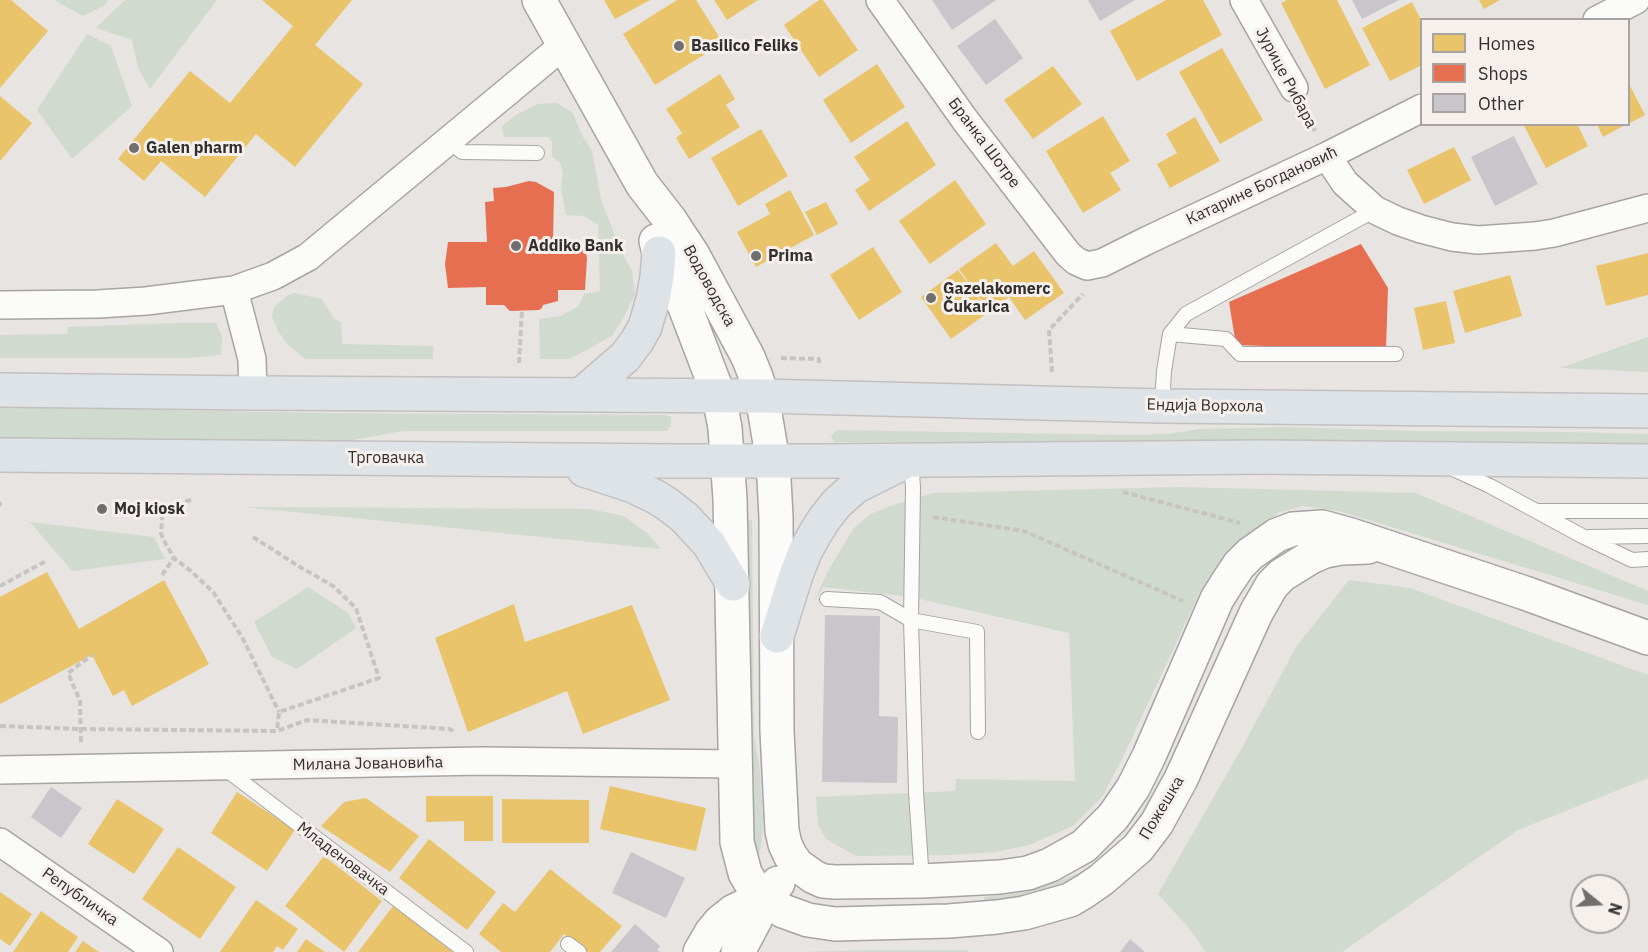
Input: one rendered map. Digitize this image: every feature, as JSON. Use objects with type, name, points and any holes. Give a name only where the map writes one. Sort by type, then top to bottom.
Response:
[{"type":"main road","name":"Водоводска","points":[[539,0],[642,184],[693,255],[748,357],[762,396],[773,461],[776,517],[777,731],[780,806],[785,844],[797,866]]},
{"type":"main road","name":"Водоводска","points":[[642,184],[659,253],[685,308],[719,396],[725,428],[733,584],[737,842],[745,873],[763,897]]},
{"type":"main road","points":[[582,394],[625,357],[645,327],[653,299],[659,253]]},
{"type":"main road","points":[[0,390],[762,396]]},
{"type":"main road","name":"Ендија Ворхола","points":[[762,396],[1162,406],[1648,411]]},
{"type":"main road","name":"Трговачка","points":[[0,455],[773,461]]},
{"type":"main road","points":[[773,461],[1205,457],[1648,461]]},
{"type":"main road","points":[[777,636],[805,552],[837,503],[855,487],[911,459]]},
{"type":"main road","points":[[554,460],[633,486],[667,504],[684,517],[709,544],[733,584]]},
{"type":"main road","name":"Пожешка","points":[[797,866],[823,881],[835,882],[1000,877],[1028,873],[1050,865],[1084,846],[1113,817],[1144,767],[1217,599],[1239,565],[1250,554],[1277,535],[1293,529],[1322,527],[1388,547],[1525,593],[1648,638]]},
{"type":"main road","name":"Пожешка","points":[[763,897],[783,911],[835,924],[949,921],[997,917],[1049,907],[1070,900],[1101,880],[1138,848],[1157,823],[1181,779],[1256,613],[1272,585],[1291,568],[1324,551],[1341,548],[1388,547]]},
{"type":"main road","points":[[700,952],[720,922],[735,911],[763,897],[797,866]]},
{"type":"main road","points":[[738,952],[756,918],[763,897]]},
{"type":"street","name":"Бранка Шотре","points":[[880,0],[965,120],[1068,254],[1087,266],[1102,263]]},
{"type":"street","name":"Јурице Рибара","points":[[1244,0],[1294,88]]},
{"type":"street","points":[[0,304],[98,304],[146,301],[234,290],[273,276],[308,257],[565,44]]},
{"type":"street","name":"Катарине Богдановић","points":[[1102,263],[1328,156],[1420,109]]},
{"type":"street","points":[[1328,156],[1345,183],[1375,210],[1398,221],[1452,237],[1478,240],[1554,233],[1648,208]]},
{"type":"street","points":[[234,290],[252,358],[253,393]]},
{"type":"street","name":"Милана Јовановића","points":[[0,770],[482,761],[736,764]]},
{"type":"street","name":"Републичка","points":[[0,842],[159,952]]},
{"type":"lane","points":[[449,141],[462,152],[537,153]]},
{"type":"lane","points":[[1162,406],[1164,371],[1170,334],[1186,314],[1375,210]]},
{"type":"lane","points":[[1170,334],[1226,339],[1240,354],[1396,354]]},
{"type":"lane","points":[[911,459],[916,792],[922,881]]},
{"type":"lane","points":[[1433,459],[1632,560],[1648,560]]},
{"type":"lane","points":[[1537,511],[1648,511]]},
{"type":"lane","points":[[1584,537],[1648,536]]},
{"type":"lane","points":[[827,599],[880,602],[912,620],[977,632],[978,732]]},
{"type":"lane","name":"Младеновачка","points":[[221,766],[466,952]]},
{"type":"path","name":"Јурице Рибара","points":[[1294,88],[1328,156]]},
{"type":"path","points":[[1053,404],[1049,330],[1095,281],[1102,263]]},
{"type":"path","points":[[519,365],[522,310]]},
{"type":"path","points":[[775,358],[819,359]]},
{"type":"path","points":[[1122,491],[1246,525]]},
{"type":"path","points":[[191,500],[163,507],[161,533],[174,558],[213,592],[242,637],[279,712],[277,731]]},
{"type":"path","points":[[912,514],[1024,531],[1192,605]]},
{"type":"path","points":[[253,537],[333,586],[356,608],[379,678],[279,712]]},
{"type":"path","points":[[162,575],[174,558]]},
{"type":"path","points":[[0,586],[46,561]]},
{"type":"path","points":[[81,769],[80,701],[68,673],[92,655]]},
{"type":"shaded area","points":[[54,0],[108,0],[105,5],[83,16]]},
{"type":"shaded area","points":[[125,0],[217,0],[150,89],[138,68],[132,40],[96,28]]},
{"type":"shaded area","points":[[87,34],[111,46],[132,106],[72,159],[37,110]]},
{"type":"shaded area","points":[[557,103],[573,113],[592,151],[601,200],[620,249],[632,271],[635,295],[612,336],[570,359],[540,359],[539,319],[560,316],[578,307],[584,294],[600,291],[598,225],[584,216],[566,215],[561,189],[563,173],[560,162],[552,157],[552,142],[548,137],[504,137],[502,126],[516,115],[538,104]]},
{"type":"shaded area","points":[[294,293],[322,299],[334,319],[341,322],[342,344],[433,346],[433,359],[305,359],[288,345],[278,331],[272,316],[274,307]]},
{"type":"shaded area","points":[[216,323],[222,336],[221,355],[186,358],[0,358],[0,335],[67,334],[68,327]]},
{"type":"shaded area","points":[[1648,337],[1648,372],[1560,368]]},
{"type":"shaded area","points":[[0,407],[328,413],[665,415],[671,417],[671,426],[667,431],[403,431],[348,441],[0,439]]},
{"type":"shaded area","points":[[1288,427],[1648,434],[1648,446],[834,442],[831,436],[836,430],[1127,435],[1168,434],[1199,429]]},
{"type":"shaded area","points":[[1180,487],[1416,493],[1648,591],[1648,605],[1339,511],[1303,506],[1280,512],[1257,528],[1217,566],[1199,594],[1102,797],[1073,826],[1029,845],[996,852],[951,855],[856,856],[826,839],[818,825],[816,797],[955,791],[956,779],[1075,781],[1069,633],[911,597],[823,587],[813,604],[829,569],[854,528],[869,515],[933,493]]},
{"type":"shaded area","points":[[244,507],[589,509],[624,516],[648,534],[661,549]]},
{"type":"shaded area","points":[[746,520],[752,520],[754,735],[760,772],[763,822],[761,847],[756,860],[752,857]]},
{"type":"shaded area","points":[[30,522],[154,537],[165,559],[72,571]]},
{"type":"shaded area","points":[[1349,580],[1410,588],[1648,675],[1648,778],[1518,830],[1342,952],[1206,952],[1187,926],[1158,894],[1243,746],[1296,647]]},
{"type":"shaded area","points":[[308,587],[348,613],[356,628],[297,669],[272,657],[254,622]]},
{"type":"shaded area","points":[[1243,606],[1153,811],[1094,870],[1061,886],[1033,895],[984,901],[984,897],[1041,888],[1086,870],[1122,841],[1135,824],[1168,764]]},
{"type":"shaded area","points":[[968,950],[968,952],[804,952]]},
{"type":"building: Homes","points":[[0,0],[11,0],[48,31],[0,88]]},
{"type":"building: Homes","points":[[262,0],[352,0],[315,45],[363,84],[295,167],[256,134],[205,197],[161,161],[144,181],[118,159],[190,71],[230,103],[293,26]]},
{"type":"building: Homes","points":[[604,0],[650,0],[615,19]]},
{"type":"building: Homes","points":[[677,0],[696,0],[723,43],[655,85],[623,34]]},
{"type":"building: Homes","points":[[714,0],[758,0],[727,20]]},
{"type":"building: Homes","points":[[819,0],[823,0],[858,50],[819,77],[784,25]]},
{"type":"building: Homes","points":[[1166,0],[1203,0],[1222,35],[1137,81],[1110,31]]},
{"type":"building: Homes","points":[[1287,0],[1337,0],[1370,65],[1325,89],[1281,3]]},
{"type":"building: Homes","points":[[1479,0],[1500,0],[1484,9]]},
{"type":"building: Homes","points":[[1412,2],[1420,18],[1420,66],[1390,81],[1362,28]]},
{"type":"building: Homes","points":[[1222,48],[1263,120],[1220,144],[1179,72]]},
{"type":"building: Homes","points":[[877,64],[905,107],[851,143],[823,100]]},
{"type":"building: Homes","points":[[1053,66],[1082,104],[1033,139],[1004,100]]},
{"type":"building: Homes","points":[[720,74],[735,99],[726,105],[740,127],[689,159],[676,138],[682,133],[666,109]]},
{"type":"building: Homes","points":[[1630,86],[1645,115],[1630,123]]},
{"type":"building: Homes","points":[[0,96],[32,123],[0,161]]},
{"type":"building: Homes","points":[[1103,116],[1130,161],[1110,173],[1121,190],[1083,213],[1046,151]]},
{"type":"building: Homes","points":[[1195,117],[1220,161],[1170,188],[1157,164],[1177,153],[1166,134]]},
{"type":"building: Homes","points":[[907,121],[936,165],[869,211],[855,190],[870,180],[854,157]]},
{"type":"building: Homes","points":[[1524,126],[1578,126],[1588,146],[1546,168]]},
{"type":"building: Homes","points":[[1598,126],[1623,126],[1603,137]]},
{"type":"building: Homes","points":[[761,129],[788,176],[738,206],[711,158]]},
{"type":"building: Homes","points":[[1454,147],[1471,180],[1424,204],[1407,170]]},
{"type":"building: Homes","points":[[955,180],[986,224],[930,264],[899,221]]},
{"type":"building: Homes","points":[[790,190],[814,235],[756,267],[737,232],[770,214],[765,204]]},
{"type":"building: Homes","points":[[826,202],[838,224],[817,235],[805,212]]},
{"type":"building: Homes","points":[[996,243],[1013,266],[1034,251],[1064,293],[1025,320],[1009,297],[989,311],[959,269]]},
{"type":"building: Homes","points":[[873,247],[902,292],[859,320],[830,275]]},
{"type":"building: Homes","points":[[1648,253],[1648,295],[1606,306],[1596,266]]},
{"type":"building: Homes","points":[[958,270],[989,312],[951,339],[921,297]]},
{"type":"building: Homes","points":[[1510,275],[1522,316],[1465,333],[1453,291]]},
{"type":"building: Homes","points":[[1446,301],[1455,343],[1423,350],[1414,308]]},
{"type":"building: Homes","points":[[47,572],[79,629],[164,580],[209,664],[132,706],[124,690],[113,696],[92,655],[0,704],[0,597]]},
{"type":"building: Homes","points":[[514,604],[525,642],[632,605],[670,700],[583,734],[567,691],[468,732],[435,638]]},
{"type":"building: Homes","points":[[610,786],[706,808],[696,851],[600,829]]},
{"type":"building: Homes","points":[[237,792],[295,830],[267,871],[211,833]]},
{"type":"building: Homes","points":[[426,796],[493,796],[493,841],[464,841],[464,821],[426,822]]},
{"type":"building: Homes","points":[[366,798],[419,836],[390,872],[321,826],[344,802]]},
{"type":"building: Homes","points":[[117,799],[164,829],[134,874],[88,844]]},
{"type":"building: Homes","points":[[502,799],[589,800],[589,843],[502,843]]},
{"type":"building: Homes","points":[[429,839],[496,892],[467,930],[399,878]]},
{"type":"building: Homes","points":[[178,847],[236,887],[200,939],[142,899]]},
{"type":"building: Homes","points":[[324,856],[382,901],[344,952],[285,906]]},
{"type":"building: Homes","points":[[550,869],[622,926],[600,952],[587,952],[564,934],[550,952],[501,952],[479,934],[503,903],[515,912]]},
{"type":"building: Homes","points":[[0,892],[32,914],[10,946],[0,939]]},
{"type":"building: Homes","points":[[256,900],[298,929],[283,950],[277,946],[273,952],[220,952]]},
{"type":"building: Homes","points":[[393,906],[452,951],[358,952]]},
{"type":"building: Homes","points":[[41,911],[78,937],[68,952],[13,952]]},
{"type":"building: Homes","points":[[306,939],[325,952],[297,952]]},
{"type":"building: Homes","points":[[83,941],[90,946],[99,952],[75,952]]},
{"type":"building: Shops","name":"Addiko Bank","points":[[529,181],[536,182],[554,192],[553,243],[584,243],[587,258],[585,290],[558,290],[558,301],[543,305],[539,310],[510,311],[504,305],[486,305],[486,287],[448,288],[445,264],[448,242],[487,242],[485,202],[494,201],[493,188]]},
{"type":"building: Shops","points":[[1361,244],[1388,288],[1386,350],[1236,345],[1229,302]]},
{"type":"building: Other","points":[[932,0],[996,0],[952,30]]},
{"type":"building: Other","points":[[1088,0],[1135,0],[1100,21]]},
{"type":"building: Other","points":[[1352,0],[1399,0],[1362,19]]},
{"type":"building: Other","points":[[995,19],[1023,58],[986,85],[957,46]]},
{"type":"building: Other","points":[[1514,136],[1538,184],[1495,206],[1471,157]]},
{"type":"building: Other","points":[[825,615],[880,616],[879,716],[898,717],[897,783],[822,782]]},
{"type":"building: Other","points":[[51,787],[82,808],[61,838],[31,817]]},
{"type":"building: Other","points":[[631,852],[685,878],[666,918],[612,893]]},
{"type":"building: Other","points":[[635,924],[660,946],[657,950],[660,952],[611,952]]},
{"type":"building: Other","points":[[1130,939],[1145,952],[1120,952]]},
{"type":"place","name":"Basilico Feliks","points":[[679,46]]},
{"type":"place","name":"Galen pharm","points":[[134,148]]},
{"type":"place","name":"Addiko Bank","points":[[516,246]]},
{"type":"place","name":"Prima","points":[[756,256]]},
{"type":"place","name":"Gazelakomerc Čukarica","points":[[931,298]]},
{"type":"place","name":"Moj kiosk","points":[[102,509]]}]
